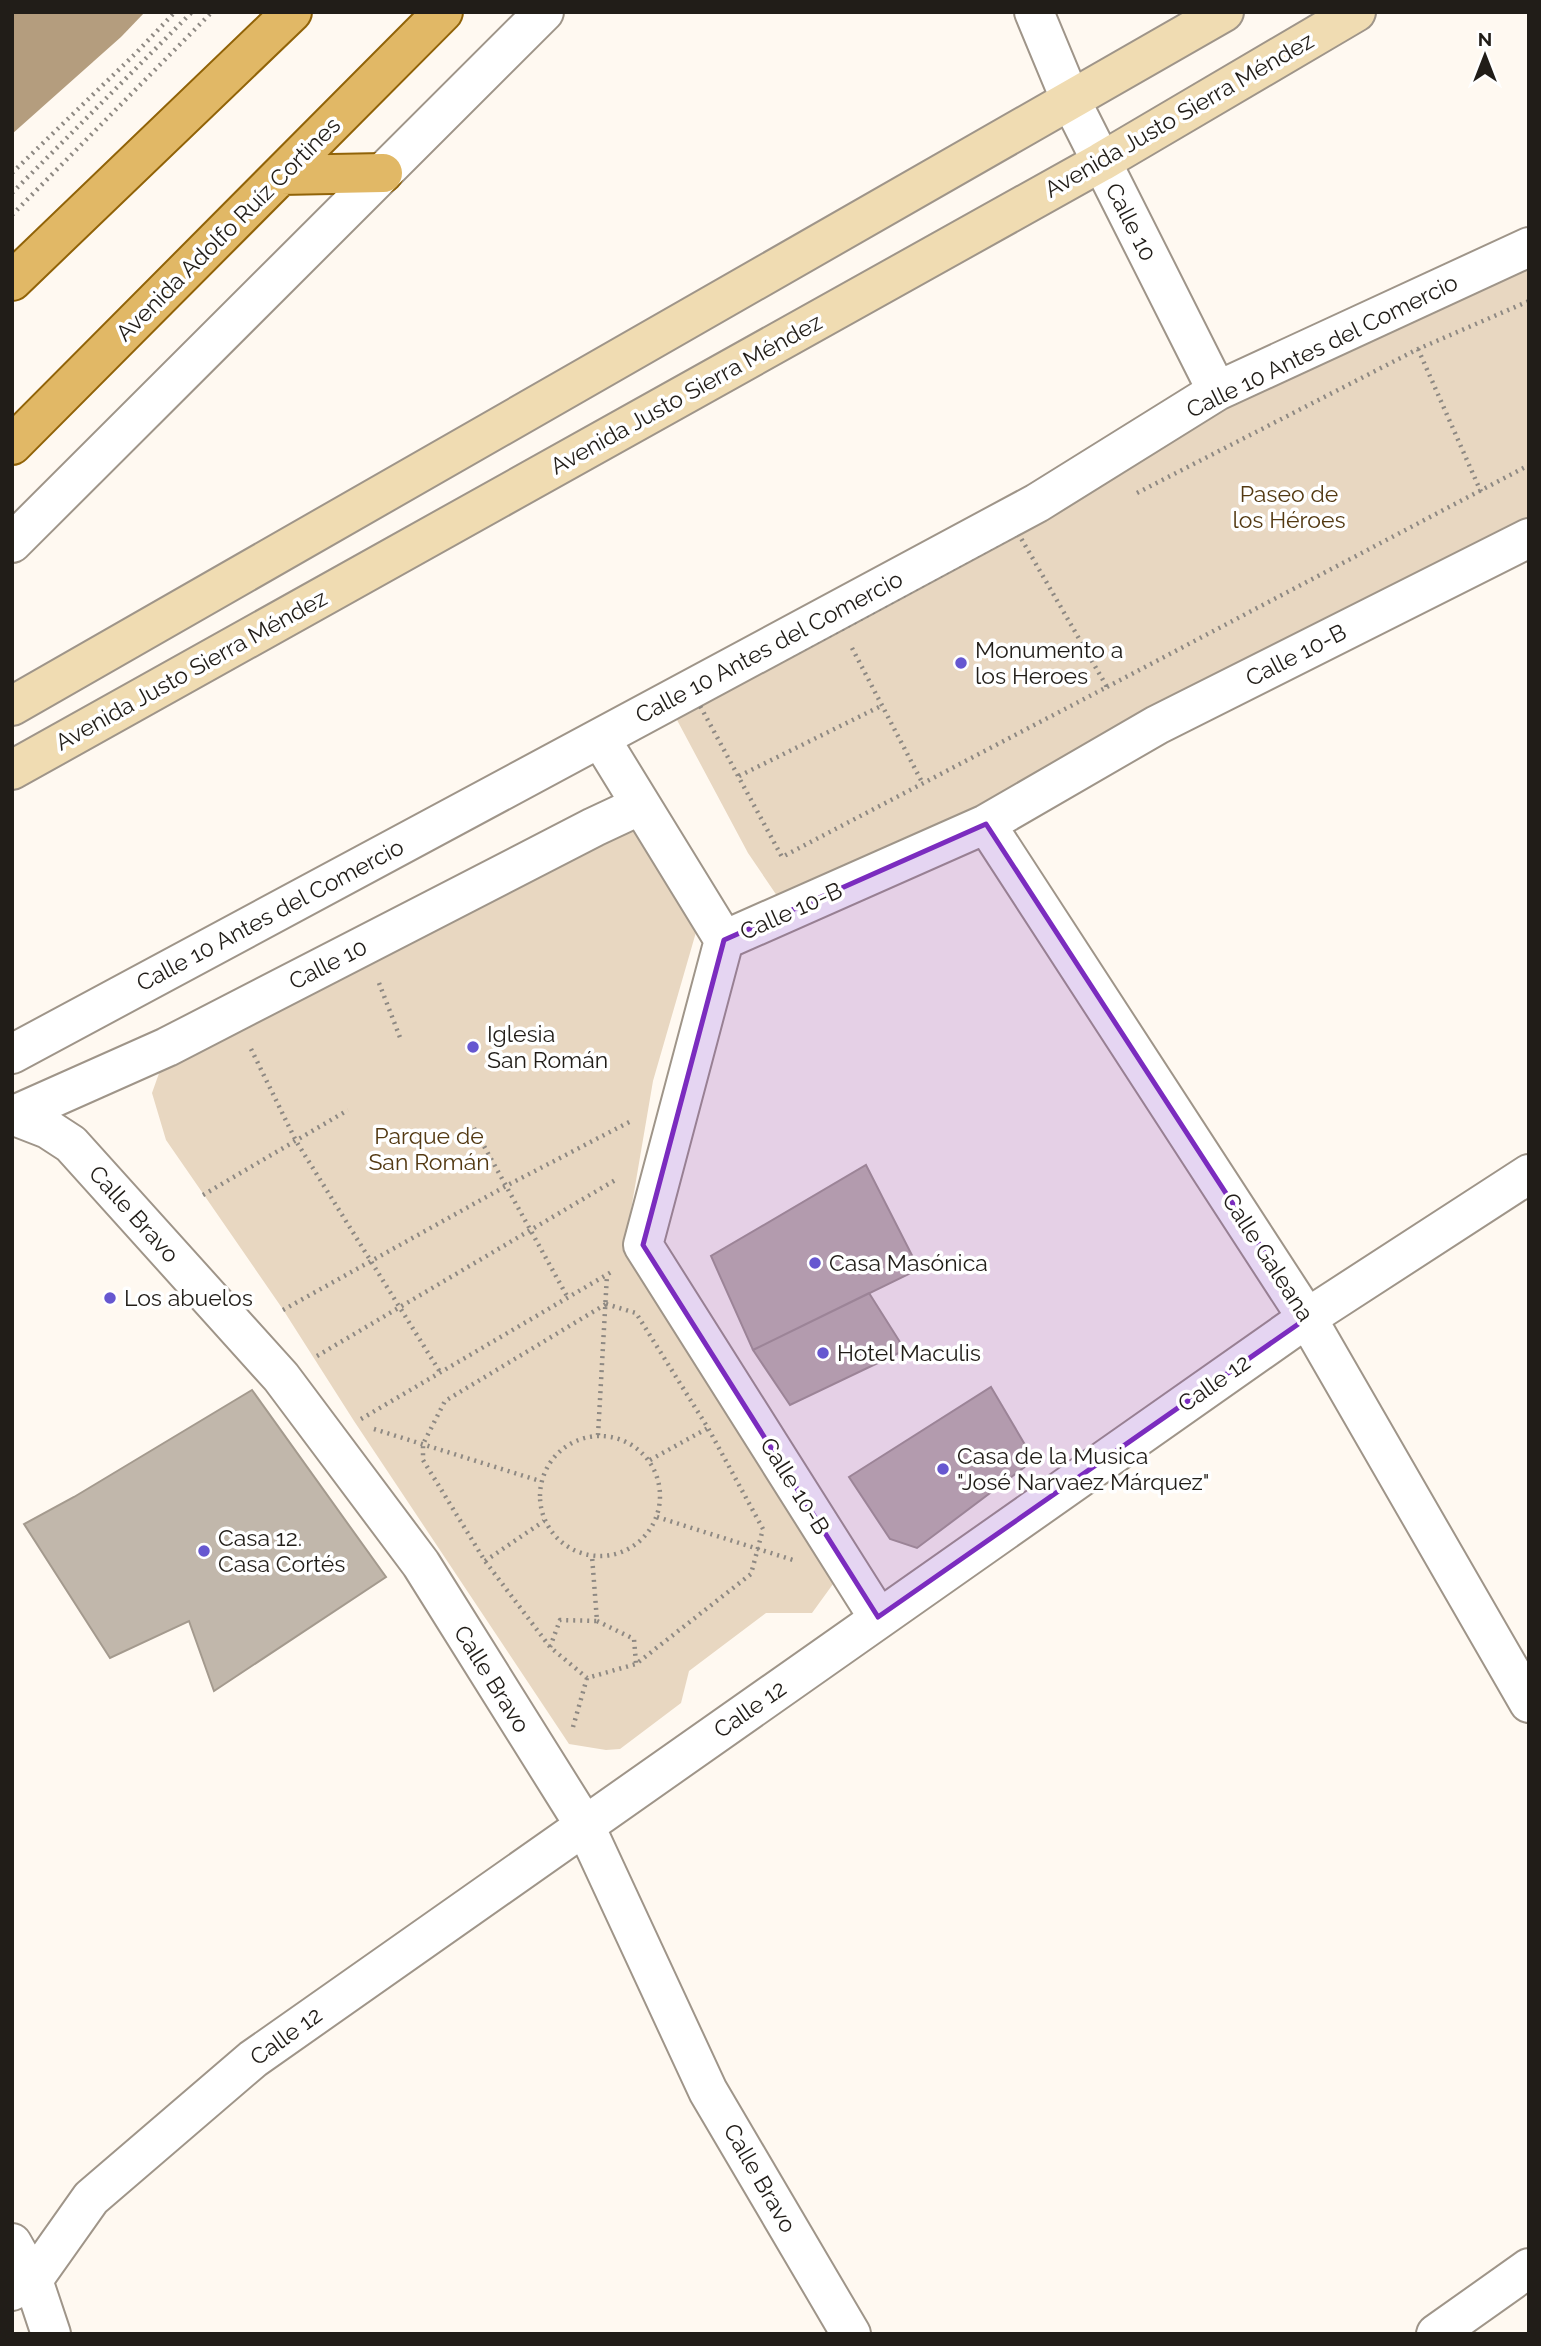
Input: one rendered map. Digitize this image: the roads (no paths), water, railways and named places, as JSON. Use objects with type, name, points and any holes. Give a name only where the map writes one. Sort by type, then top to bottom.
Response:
[{"type":"main road","points":[[12,281],[292,12]]},
{"type":"main road","name":"Avenida Adolfo Ruíz Cortines","points":[[12,445],[443,12]]},
{"type":"main road","points":[[12,706],[1224,12]]},
{"type":"main road","name":"Avenida Justo Sierra Méndez","points":[[12,770],[1101,162],[1356,12]]},
{"type":"main road","points":[[281,175],[383,173]]},
{"type":"street","points":[[12,543],[544,12]]},
{"type":"street","name":"Calle 10","points":[[1034,12],[1071,101],[1217,391]]},
{"type":"street","name":"Calle 10 Antes del Comercio","points":[[12,1054],[1037,503],[1217,391],[1529,247]]},
{"type":"street","name":"Calle 10-B","points":[[878,1617],[643,1245],[724,940],[986,824],[1145,732],[1529,538]]},
{"type":"street","points":[[600,738],[724,940]]},
{"type":"street","name":"Calle 10","points":[[13,1115],[167,1047],[641,805]]},
{"type":"street","name":"Calle Galeana","points":[[986,824],[1307,1318],[1529,1703]]},
{"type":"street","name":"Calle Bravo","points":[[13,1115],[48,1129],[71,1144],[281,1377],[421,1564],[585,1826],[708,2091],[851,2334]]},
{"type":"street","name":"Calle 12","points":[[22,2285],[91,2198],[253,2059],[878,1617],[1307,1318],[1529,1174]]},
{"type":"street","points":[[12,2243],[22,2285],[51,2334]]},
{"type":"street","points":[[1436,2334],[1529,2268]]},
{"type":"place","name":"Monumento a los Heroes","points":[[961,663]]},
{"type":"place","name":"Iglesia San Román","points":[[473,1047]]},
{"type":"place","name":"Casa Masónica","points":[[815,1263]]},
{"type":"place","name":"Los abuelos","points":[[110,1298]]},
{"type":"place","name":"Hotel Maculis","points":[[823,1353]]},
{"type":"place","name":"Casa de la Musica \"José Narvaez Márquez\"","points":[[943,1469]]},
{"type":"place","name":"Casa 12. Casa Cortés","points":[[204,1551]]},
{"type":"park label","name":"Paseo de los Héroes","points":[[1289,507]]},
{"type":"park label","name":"Parque de San Román","points":[[429,1149]]}]
